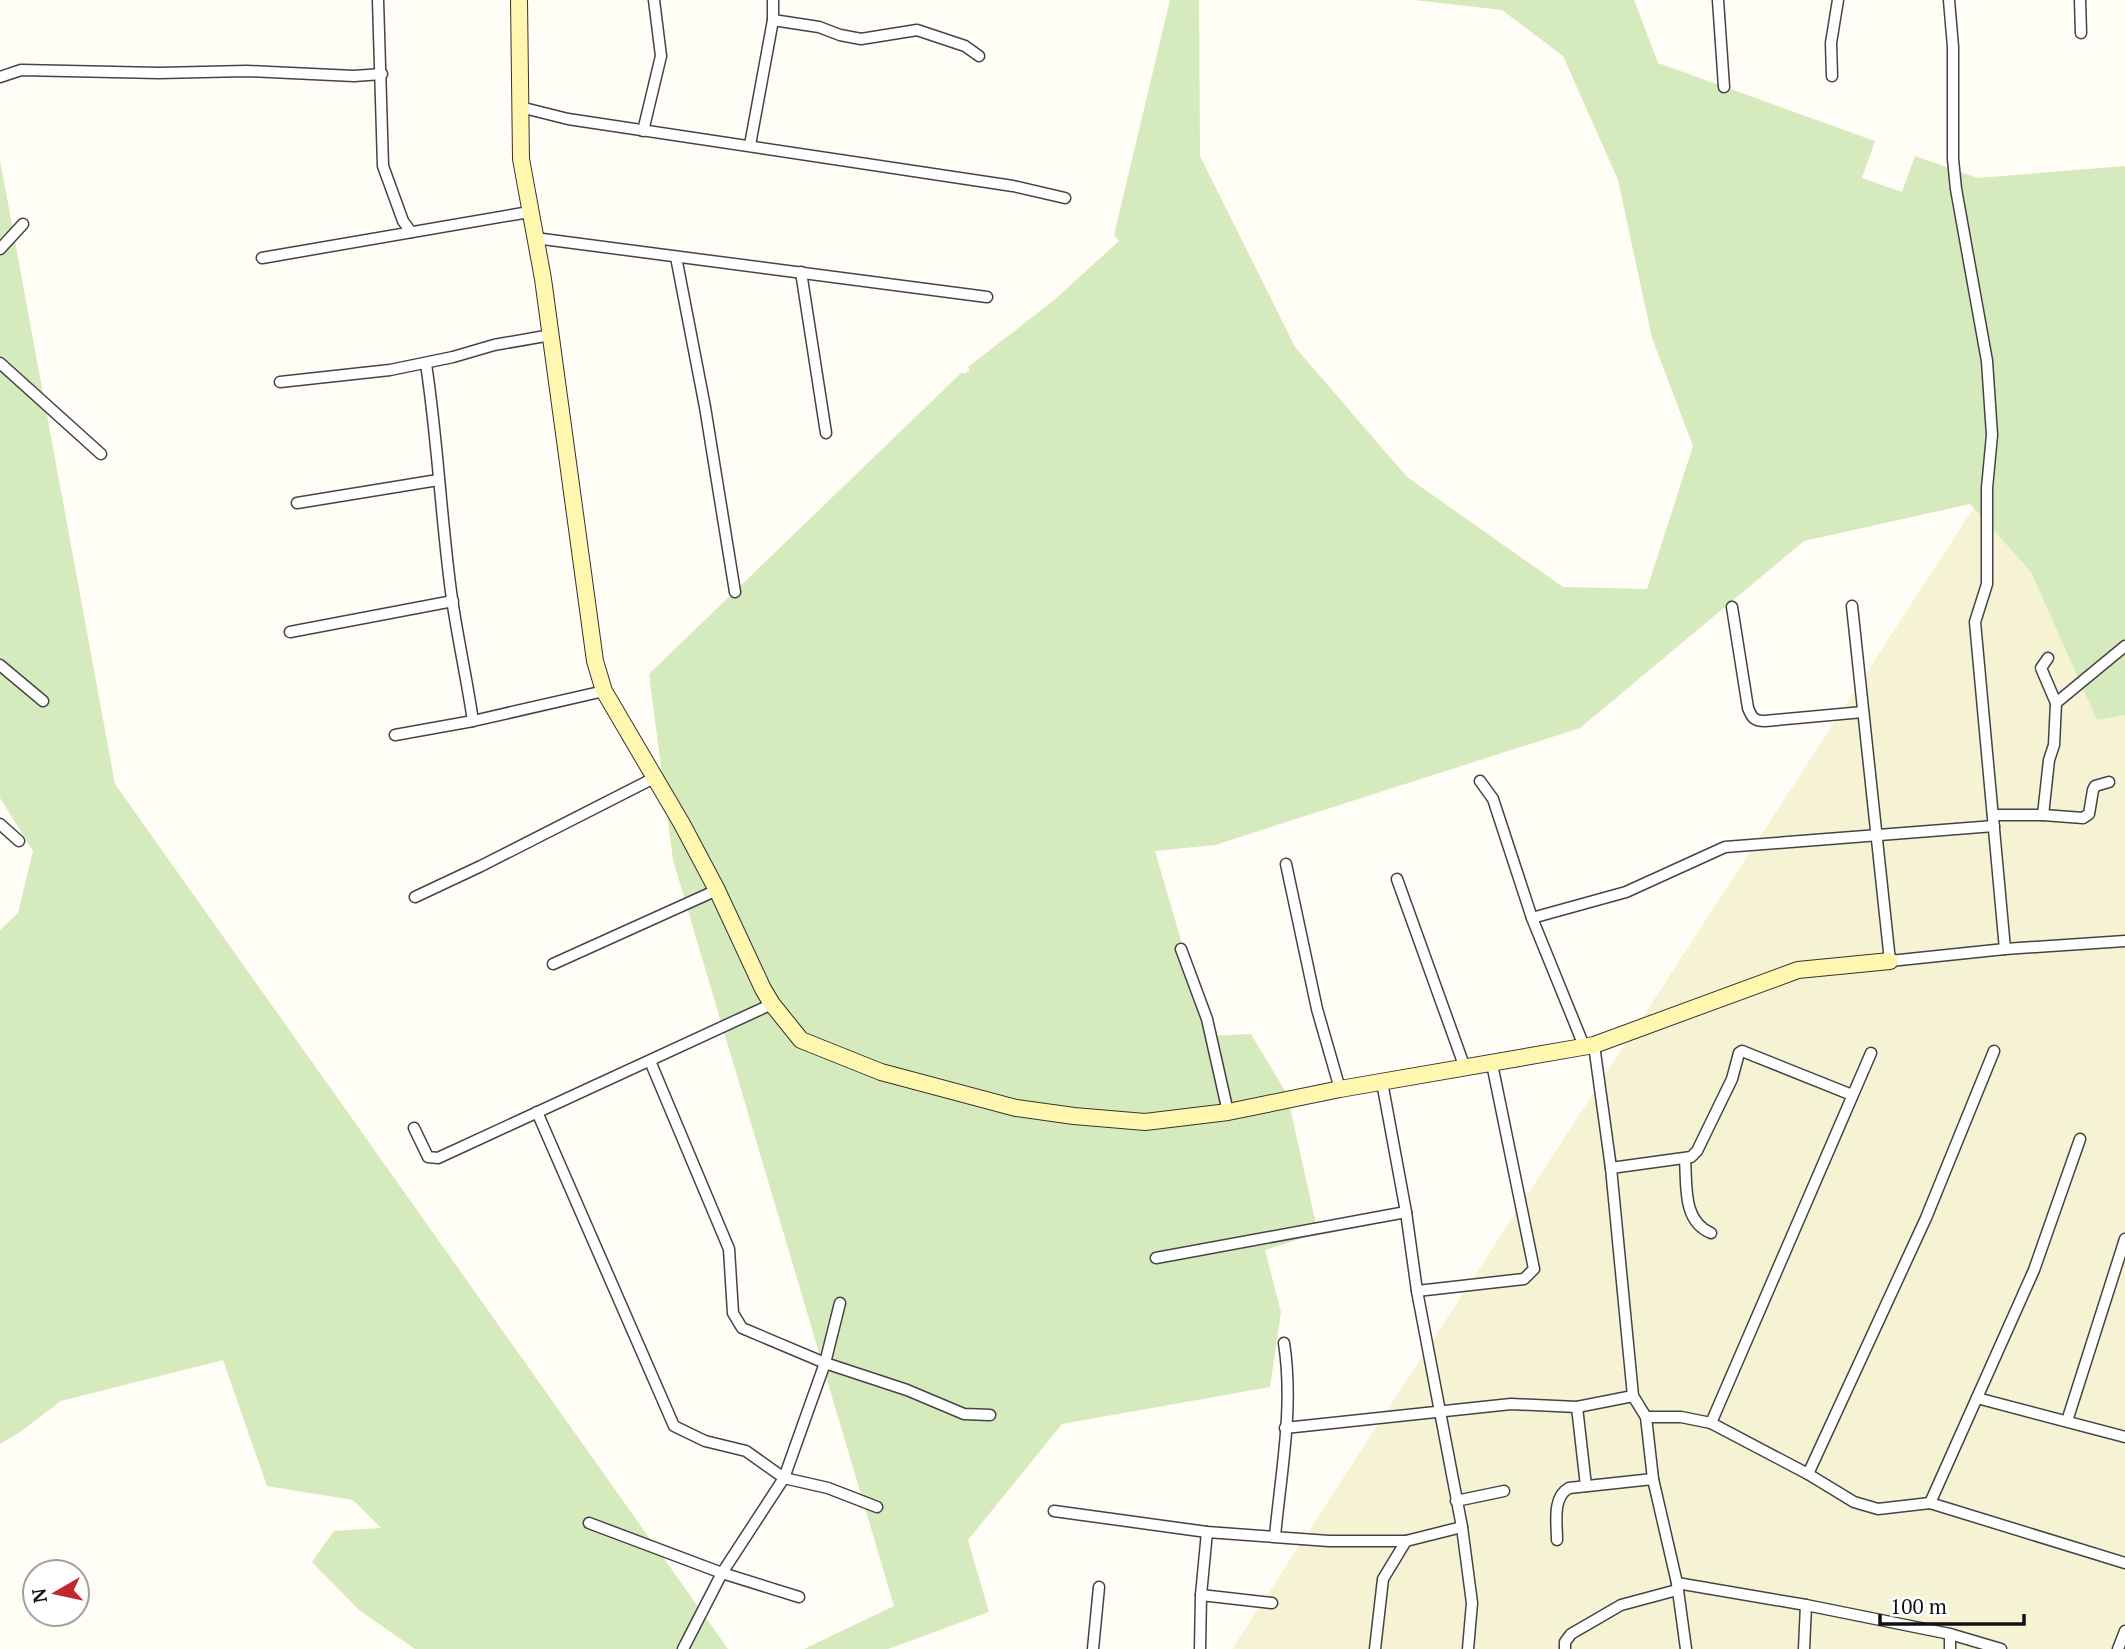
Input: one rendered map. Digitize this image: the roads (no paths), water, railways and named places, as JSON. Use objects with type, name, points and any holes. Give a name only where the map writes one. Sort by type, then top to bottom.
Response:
[{"type":"street","points":[[378,0],[383,166],[403,221],[411,232]]},
{"type":"street","points":[[519,0],[522,159],[551,335],[594,650],[604,691],[682,824],[772,1004],[801,1040],[881,1072],[1016,1108],[1145,1122],[1228,1112],[1340,1089],[1589,1046],[1798,970],[2005,949],[2125,941]]},
{"type":"street","points":[[643,131],[660,56],[654,0]]},
{"type":"street","points":[[750,145],[773,20],[773,0]]},
{"type":"street","points":[[1718,0],[1724,87]]},
{"type":"street","points":[[1832,76],[1831,43],[1838,0]]},
{"type":"street","points":[[1950,0],[1953,47],[1953,159],[1987,361],[1992,435],[1987,488],[1987,584],[1975,622],[2005,949]]},
{"type":"street","points":[[2080,0],[2081,33]]},
{"type":"street","points":[[773,20],[819,27],[861,39],[917,30],[965,46],[979,56]]},
{"type":"street","points":[[0,77],[21,70],[159,74],[247,71],[354,76],[382,74]]},
{"type":"street","points":[[520,107],[568,119],[1013,186],[1065,198]]},
{"type":"street","points":[[262,258],[529,212]]},
{"type":"street","points":[[0,249],[23,224]]},
{"type":"street","points":[[536,238],[987,297]]},
{"type":"street","points":[[676,257],[705,407],[736,592]]},
{"type":"street","points":[[801,272],[826,433]]},
{"type":"street","points":[[280,382],[426,364],[494,345],[551,335]]},
{"type":"street","points":[[0,363],[101,454]]},
{"type":"street","points":[[426,364],[436,429],[438,480],[453,601],[473,721]]},
{"type":"street","points":[[297,503],[438,480]]},
{"type":"street","points":[[290,632],[453,601]]},
{"type":"street","points":[[1852,606],[1890,961]]},
{"type":"street","points":[[1732,607],[1748,708],[1752,718],[1758,721],[1863,712]]},
{"type":"street","points":[[2056,703],[2125,646]]},
{"type":"street","points":[[2043,815],[2049,760],[2054,746],[2056,703],[2041,668],[2048,658]]},
{"type":"street","points":[[0,665],[43,701]]},
{"type":"street","points":[[395,734],[473,721],[604,691]]},
{"type":"street","points":[[415,897],[654,778]]},
{"type":"street","points":[[1480,781],[1493,799],[1532,918],[1589,1046],[1611,1168],[1633,1396],[1646,1417],[1653,1479],[1677,1587],[1686,1649]]},
{"type":"street","points":[[1532,918],[1626,892],[1725,847],[1876,834],[2043,815],[2083,818],[2089,814],[2095,786],[2109,782]]},
{"type":"street","points":[[0,824],[19,841]]},
{"type":"street","points":[[1286,864],[1317,1009],[1340,1089]]},
{"type":"street","points":[[1397,879],[1465,1068]]},
{"type":"street","points":[[553,964],[717,890]]},
{"type":"street","points":[[1181,949],[1207,1019],[1228,1112]]},
{"type":"street","points":[[414,1128],[428,1157],[432,1159],[772,1004]]},
{"type":"street","points":[[1611,1168],[1692,1157],[1732,1079],[1739,1053],[1742,1051],[1852,1095]]},
{"type":"street","points":[[1808,1474],[1926,1218],[1994,1051]]},
{"type":"street","points":[[1711,1423],[1871,1053]]},
{"type":"street","points":[[650,1060],[729,1249],[732,1305],[742,1328],[825,1363],[907,1390],[964,1413],[990,1415]]},
{"type":"street","points":[[1417,1291],[1524,1279],[1534,1269],[1492,1064]]},
{"type":"street","points":[[1382,1082],[1406,1212],[1417,1291],[1462,1527],[1472,1603],[1468,1649]]},
{"type":"street","points":[[537,1112],[674,1426],[705,1441],[746,1451],[784,1478],[828,1488],[877,1507]]},
{"type":"street","points":[[1930,1503],[2034,1270],[2080,1139]]},
{"type":"street","points":[[1685,1159],[1691,1216],[1699,1228],[1711,1233]]},
{"type":"street","points":[[1156,1258],[1406,1212]]},
{"type":"street","points":[[2067,1421],[2125,1239]]},
{"type":"street","points":[[683,1649],[722,1573],[784,1478],[825,1363],[840,1303]]},
{"type":"street","points":[[1275,1536],[1289,1403],[1284,1343]]},
{"type":"street","points":[[1285,1428],[1511,1405],[1577,1407],[1633,1396]]},
{"type":"street","points":[[1977,1398],[2125,1437]]},
{"type":"street","points":[[1577,1407],[1586,1486]]},
{"type":"street","points":[[1646,1417],[1681,1417],[1711,1423],[1808,1474],[1854,1502],[1878,1509],[1930,1503],[2125,1563]]},
{"type":"street","points":[[1557,1540],[1558,1503],[1563,1492],[1569,1488],[1653,1479]]},
{"type":"street","points":[[1456,1501],[1504,1491]]},
{"type":"street","points":[[1054,1511],[1207,1532],[1329,1541],[1406,1541],[1462,1527]]},
{"type":"street","points":[[589,1523],[722,1573],[799,1597]]},
{"type":"street","points":[[1200,1649],[1200,1595],[1207,1532]]},
{"type":"street","points":[[1375,1649],[1383,1579],[1406,1541]]},
{"type":"street","points":[[1093,1649],[1098,1587]]},
{"type":"street","points":[[1565,1649],[1565,1642],[1571,1634],[1621,1605],[1677,1587],[1806,1605],[1951,1634],[2001,1649]]},
{"type":"street","points":[[1200,1595],[1272,1603]]},
{"type":"street","points":[[1804,1649],[1806,1605]]},
{"type":"street","points":[[2118,1649],[2125,1631]]},
{"type":"street","points":[[1950,1649],[1951,1634]]}]
